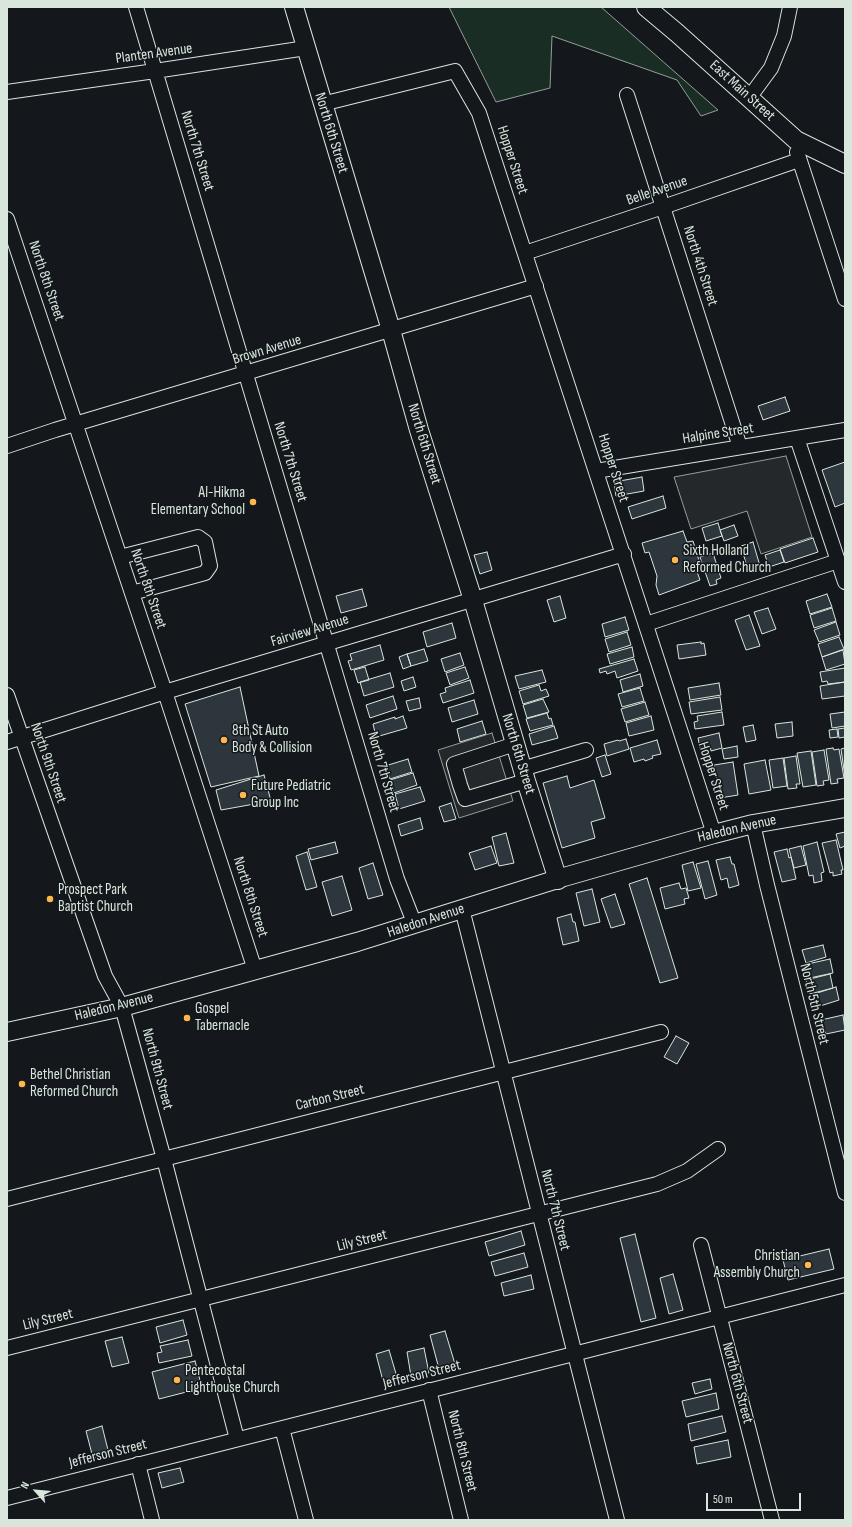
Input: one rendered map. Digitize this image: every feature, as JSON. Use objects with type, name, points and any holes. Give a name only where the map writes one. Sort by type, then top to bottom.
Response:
[{"type":"main road","name":"North 6th Street","points":[[294,7],[391,330],[419,430],[474,600],[524,775],[558,880]]},
{"type":"main road","name":"East Main Street","points":[[646,7],[792,136],[807,147],[845,164]]},
{"type":"main road","name":"Haledon Avenue","points":[[7,1032],[122,1007],[357,942],[714,834],[753,824],[845,808]]},
{"type":"street","name":"North 7th Street","points":[[136,7],[397,879],[415,925]]},
{"type":"street","points":[[749,98],[771,68],[784,36],[790,7]]},
{"type":"street","name":"Planten Avenue","points":[[7,92],[155,72],[306,48]]},
{"type":"street","name":"Hopper Street","points":[[322,104],[455,71],[479,113],[624,554],[714,834]]},
{"type":"street","name":"North 4th Street","points":[[627,95],[740,447]]},
{"type":"street","points":[[792,136],[845,300]]},
{"type":"street","name":"Belle Avenue","points":[[525,253],[799,160]]},
{"type":"street","name":"North 8th Street","points":[[7,219],[256,970]]},
{"type":"street","name":"Brown Avenue","points":[[7,446],[536,286]]},
{"type":"street","name":"Halpine Street","points":[[596,471],[845,430]]},
{"type":"street","points":[[797,438],[845,582]]},
{"type":"street","points":[[120,558],[198,536],[205,542],[210,566],[205,573],[132,593]]},
{"type":"street","name":"Fairview Avenue","points":[[7,742],[165,692],[624,554]]},
{"type":"street","points":[[646,624],[838,561]]},
{"type":"street","name":"North 9th Street","points":[[7,695],[104,976],[122,1007],[164,1159],[237,1439]]},
{"type":"street","points":[[515,744],[454,764],[465,799],[586,750]]},
{"type":"street","name":"North 5th Street","points":[[753,824],[766,885],[845,1193]]},
{"type":"street","name":"North 7th Street","points":[[462,909],[617,1520]]},
{"type":"street","name":"Carbon Street","points":[[7,1199],[661,1032]]},
{"type":"street","name":"Lily Street","points":[[7,1348],[657,1184],[687,1171],[718,1149]]},
{"type":"street","name":"North 6th Street","points":[[701,1245],[772,1520]]},
{"type":"street","name":"Jefferson Street","points":[[7,1498],[845,1285]]},
{"type":"street","name":"North 8th Street","points":[[429,1390],[462,1520]]},
{"type":"street","points":[[282,1428],[306,1520]]},
{"type":"street","points":[[138,1464],[152,1520]]},
{"type":"green space","points":[[449,7],[601,7],[718,110],[701,116],[677,80],[552,36],[550,88],[496,102]]},
{"type":"shaded area","points":[[786,456],[812,537],[761,554],[747,511],[691,529],[674,477]]},
{"type":"shaded area","points":[[492,733],[513,801],[459,818],[438,750]]},
{"type":"building","points":[[785,397],[790,411],[763,420],[758,406]]},
{"type":"building","points":[[845,462],[845,503],[835,507],[822,470]]},
{"type":"building","points":[[642,477],[644,491],[616,496],[614,482]]},
{"type":"building","points":[[663,496],[666,508],[632,519],[628,507]]},
{"type":"building","points":[[718,523],[722,536],[706,541],[702,528]]},
{"type":"building","points":[[734,525],[738,536],[724,541],[720,530]]},
{"type":"building","name":"Sixth Holland Reformed Church","points":[[683,531],[687,542],[693,541],[701,567],[696,569],[700,580],[659,595],[656,585],[657,576],[649,552],[645,553],[642,543]]},
{"type":"building","points":[[813,538],[818,552],[785,563],[780,549]]},
{"type":"building","points":[[753,542],[760,566],[748,570],[741,546]]},
{"type":"building","points":[[780,550],[784,562],[769,567],[765,555]]},
{"type":"building","points":[[487,552],[492,570],[480,574],[474,555]]},
{"type":"building","points":[[713,553],[721,578],[716,580],[717,584],[710,586],[700,557]]},
{"type":"building","points":[[362,589],[367,606],[341,613],[336,596]]},
{"type":"building","points":[[827,594],[832,607],[810,614],[806,601]]},
{"type":"building","points":[[560,596],[566,618],[554,622],[547,600]]},
{"type":"building","points":[[768,608],[776,629],[762,634],[754,612]]},
{"type":"building","points":[[832,608],[836,621],[814,628],[810,615]]},
{"type":"building","points":[[749,615],[760,646],[746,650],[735,620]]},
{"type":"building","points":[[625,617],[629,630],[605,637],[602,624]]},
{"type":"building","points":[[836,622],[840,635],[819,642],[814,630]]},
{"type":"building","points":[[452,623],[456,638],[427,647],[423,632]]},
{"type":"building","points":[[627,632],[631,645],[609,652],[605,639]]},
{"type":"building","points":[[839,637],[844,649],[822,657],[818,644]]},
{"type":"building","points":[[701,642],[701,644],[704,643],[706,655],[679,659],[677,645]]},
{"type":"building","points":[[380,645],[384,660],[351,670],[348,661],[352,660],[350,654]]},
{"type":"building","points":[[632,647],[634,657],[610,664],[607,654]]},
{"type":"building","points":[[424,649],[428,661],[411,666],[407,654]]},
{"type":"building","points":[[843,650],[845,664],[826,670],[822,657]]},
{"type":"building","points":[[460,653],[464,665],[445,672],[441,659]]},
{"type":"building","points":[[407,654],[411,666],[403,669],[399,657]]},
{"type":"building","points":[[634,659],[638,671],[617,678],[615,671],[607,674],[606,671],[600,673],[599,669]]},
{"type":"building","points":[[365,667],[369,680],[358,683],[354,670]]},
{"type":"building","points":[[465,667],[469,678],[450,685],[446,673]]},
{"type":"building","points":[[845,668],[845,682],[828,684],[827,681],[822,682],[820,672]]},
{"type":"building","points":[[542,670],[546,682],[519,689],[515,676]]},
{"type":"building","points":[[390,673],[394,687],[364,696],[360,682]]},
{"type":"building","points":[[640,674],[643,686],[623,692],[620,680]]},
{"type":"building","points":[[413,677],[416,687],[404,691],[401,681]]},
{"type":"building","points":[[470,680],[474,693],[443,703],[440,694],[446,692],[445,688]]},
{"type":"building","points":[[845,682],[845,696],[822,699],[820,686]]},
{"type":"building","points":[[719,683],[721,695],[690,700],[688,688]]},
{"type":"building","points":[[539,685],[541,691],[546,689],[549,696],[523,704],[519,691]]},
{"type":"building","name":"8th St Auto Body & Collision","points":[[240,687],[259,776],[211,787],[185,704]]},
{"type":"building","points":[[640,688],[644,701],[622,707],[618,694]]},
{"type":"building","points":[[393,696],[397,709],[370,718],[366,705]]},
{"type":"building","points":[[720,697],[722,710],[691,714],[689,702]]},
{"type":"building","points":[[419,698],[421,708],[409,711],[406,701]]},
{"type":"building","points":[[543,699],[549,712],[527,718],[523,705]]},
{"type":"building","points":[[474,700],[478,714],[452,722],[448,708]]},
{"type":"building","points":[[645,702],[649,715],[625,722],[621,709]]},
{"type":"building","points":[[722,712],[724,725],[695,729],[694,722],[698,721],[697,716]]},
{"type":"building","points":[[845,712],[845,726],[832,728],[830,714]]},
{"type":"building","points":[[547,713],[549,719],[551,718],[553,725],[530,731],[526,719]]},
{"type":"building","points":[[403,716],[407,728],[376,737],[373,724]]},
{"type":"building","points":[[651,716],[654,730],[629,736],[626,723]]},
{"type":"building","points":[[482,721],[486,734],[460,742],[457,729]]},
{"type":"building","points":[[792,722],[793,736],[777,738],[775,724]]},
{"type":"building","points":[[753,725],[756,740],[746,742],[743,727]]},
{"type":"building","points":[[554,726],[558,738],[532,745],[529,734]]},
{"type":"building","points":[[845,728],[845,737],[839,738],[838,729]]},
{"type":"building","points":[[837,729],[838,737],[830,738],[829,730]]},
{"type":"building","points":[[719,733],[722,748],[711,751],[710,746],[700,748],[698,738]]},
{"type":"building","points":[[626,739],[629,749],[607,756],[604,744]]},
{"type":"building","points":[[657,740],[661,754],[652,756],[653,758],[645,761],[644,759],[634,762],[630,748]]},
{"type":"building","points":[[737,746],[738,757],[724,759],[722,749]]},
{"type":"building","points":[[833,748],[834,750],[839,749],[844,778],[837,779],[838,783],[831,784],[826,749]]},
{"type":"building","points":[[845,748],[845,777],[841,749]]},
{"type":"building","points":[[824,750],[829,780],[823,781],[824,785],[817,786],[812,752]]},
{"type":"building","points":[[811,751],[816,785],[803,787],[797,753]]},
{"type":"building","points":[[605,755],[611,774],[602,777],[596,758]]},
{"type":"building","points":[[796,756],[800,784],[796,784],[797,788],[788,789],[784,758]]},
{"type":"building","points":[[783,758],[787,786],[773,788],[769,760]]},
{"type":"building","points":[[408,759],[412,772],[390,779],[385,766]]},
{"type":"building","points":[[765,760],[771,790],[749,794],[744,764]]},
{"type":"building","points":[[733,762],[738,795],[720,798],[714,765]]},
{"type":"building","points":[[413,773],[417,785],[394,793],[390,780]]},
{"type":"building","name":"Future Pediatric Group Inc","points":[[264,775],[271,801],[221,810],[216,790]]},
{"type":"building","points":[[567,776],[570,788],[594,780],[605,818],[591,822],[595,838],[562,848],[543,783]]},
{"type":"building","points":[[420,787],[425,801],[399,809],[395,794]]},
{"type":"building","points":[[451,803],[456,819],[444,822],[439,807]]},
{"type":"building","points":[[420,818],[423,829],[401,836],[398,825]]},
{"type":"building","points":[[845,832],[845,846],[840,848],[836,834]]},
{"type":"building","points":[[506,833],[514,863],[499,866],[492,837]]},
{"type":"building","points":[[836,840],[843,870],[841,870],[842,874],[833,876],[833,872],[830,873],[822,843]]},
{"type":"building","points":[[335,842],[338,853],[311,860],[308,849]]},
{"type":"building","points":[[817,842],[824,872],[821,873],[822,881],[814,883],[813,875],[809,876],[803,846]]},
{"type":"building","points":[[491,846],[497,863],[475,870],[469,853]]},
{"type":"building","points":[[801,846],[806,865],[794,868],[789,849]]},
{"type":"building","points":[[787,849],[789,858],[791,857],[796,879],[782,882],[774,852]]},
{"type":"building","points":[[307,852],[317,887],[306,890],[296,856]]},
{"type":"building","points":[[730,857],[732,864],[734,864],[739,885],[729,888],[727,878],[721,880],[716,860]]},
{"type":"building","points":[[708,861],[717,895],[705,899],[696,864]]},
{"type":"building","points":[[693,862],[701,888],[688,891],[682,865]]},
{"type":"building","points":[[373,863],[383,895],[368,899],[359,868]]},
{"type":"building","points":[[342,876],[352,910],[332,916],[322,882]]},
{"type":"building","points":[[647,878],[678,978],[660,983],[629,884]]},
{"type":"building","points":[[679,883],[681,889],[686,888],[689,898],[684,899],[685,904],[665,909],[660,888]]},
{"type":"building","points":[[592,889],[600,922],[584,926],[576,893]]},
{"type":"building","points":[[615,894],[625,924],[611,928],[601,899]]},
{"type":"building","points":[[571,914],[573,922],[575,922],[579,941],[563,945],[557,918]]},
{"type":"building","points":[[823,945],[826,957],[806,963],[802,950]]},
{"type":"building","points":[[830,959],[833,973],[805,979],[803,965]]},
{"type":"building","points":[[830,974],[833,988],[810,994],[806,980]]},
{"type":"building","points":[[836,987],[839,1000],[817,1007],[814,994]]},
{"type":"building","points":[[843,1015],[845,1030],[826,1034],[825,1031],[821,1032],[821,1020]]},
{"type":"building","points":[[676,1036],[689,1043],[677,1064],[664,1057]]},
{"type":"building","points":[[521,1231],[525,1245],[489,1256],[485,1242]]},
{"type":"building","points":[[635,1234],[656,1318],[641,1322],[620,1238]]},
{"type":"building","name":"Christian Assembly Church","points":[[829,1249],[834,1269],[788,1280],[783,1260]]},
{"type":"building","points":[[524,1253],[528,1267],[495,1276],[491,1262]]},
{"type":"building","points":[[673,1274],[683,1310],[669,1314],[660,1278]]},
{"type":"building","points":[[531,1275],[534,1289],[504,1296],[501,1283]]},
{"type":"building","points":[[183,1320],[187,1335],[160,1343],[156,1327]]},
{"type":"building","points":[[445,1331],[455,1364],[439,1369],[430,1335]]},
{"type":"building","points":[[122,1337],[129,1363],[112,1367],[105,1341]]},
{"type":"building","points":[[188,1340],[192,1356],[159,1363],[157,1353],[162,1352],[160,1346]]},
{"type":"building","points":[[424,1348],[429,1373],[411,1376],[407,1352]]},
{"type":"building","points":[[389,1350],[397,1377],[383,1381],[376,1354]]},
{"type":"building","name":"Pentecostal Lighthouse Church","points":[[195,1361],[202,1388],[159,1399],[152,1372]]},
{"type":"building","points":[[710,1379],[712,1389],[695,1394],[692,1383]]},
{"type":"building","points":[[716,1393],[719,1409],[686,1417],[682,1401]]},
{"type":"building","points":[[722,1416],[726,1432],[691,1441],[688,1424]]},
{"type":"building","points":[[102,1426],[109,1454],[93,1458],[86,1431]]},
{"type":"building","points":[[728,1440],[731,1457],[697,1464],[694,1447]]},
{"type":"building","points":[[180,1468],[184,1482],[162,1488],[158,1473]]},
{"type":"place","name":"Al-Hikma Elementary School","points":[[253,502]]},
{"type":"place","name":"Sixth Holland Reformed Church","points":[[675,560]]},
{"type":"place","name":"8th St Auto Body & Collision","points":[[224,740]]},
{"type":"place","name":"Future Pediatric Group Inc","points":[[243,795]]},
{"type":"place","name":"Prospect Park Baptist Church","points":[[50,899]]},
{"type":"place","name":"Gospel Tabernacle","points":[[187,1018]]},
{"type":"place","name":"Bethel Christian Reformed Church","points":[[22,1084]]},
{"type":"place","name":"Christian Assembly Church","points":[[808,1265]]},
{"type":"place","name":"Pentecostal Lighthouse Church","points":[[177,1380]]}]
